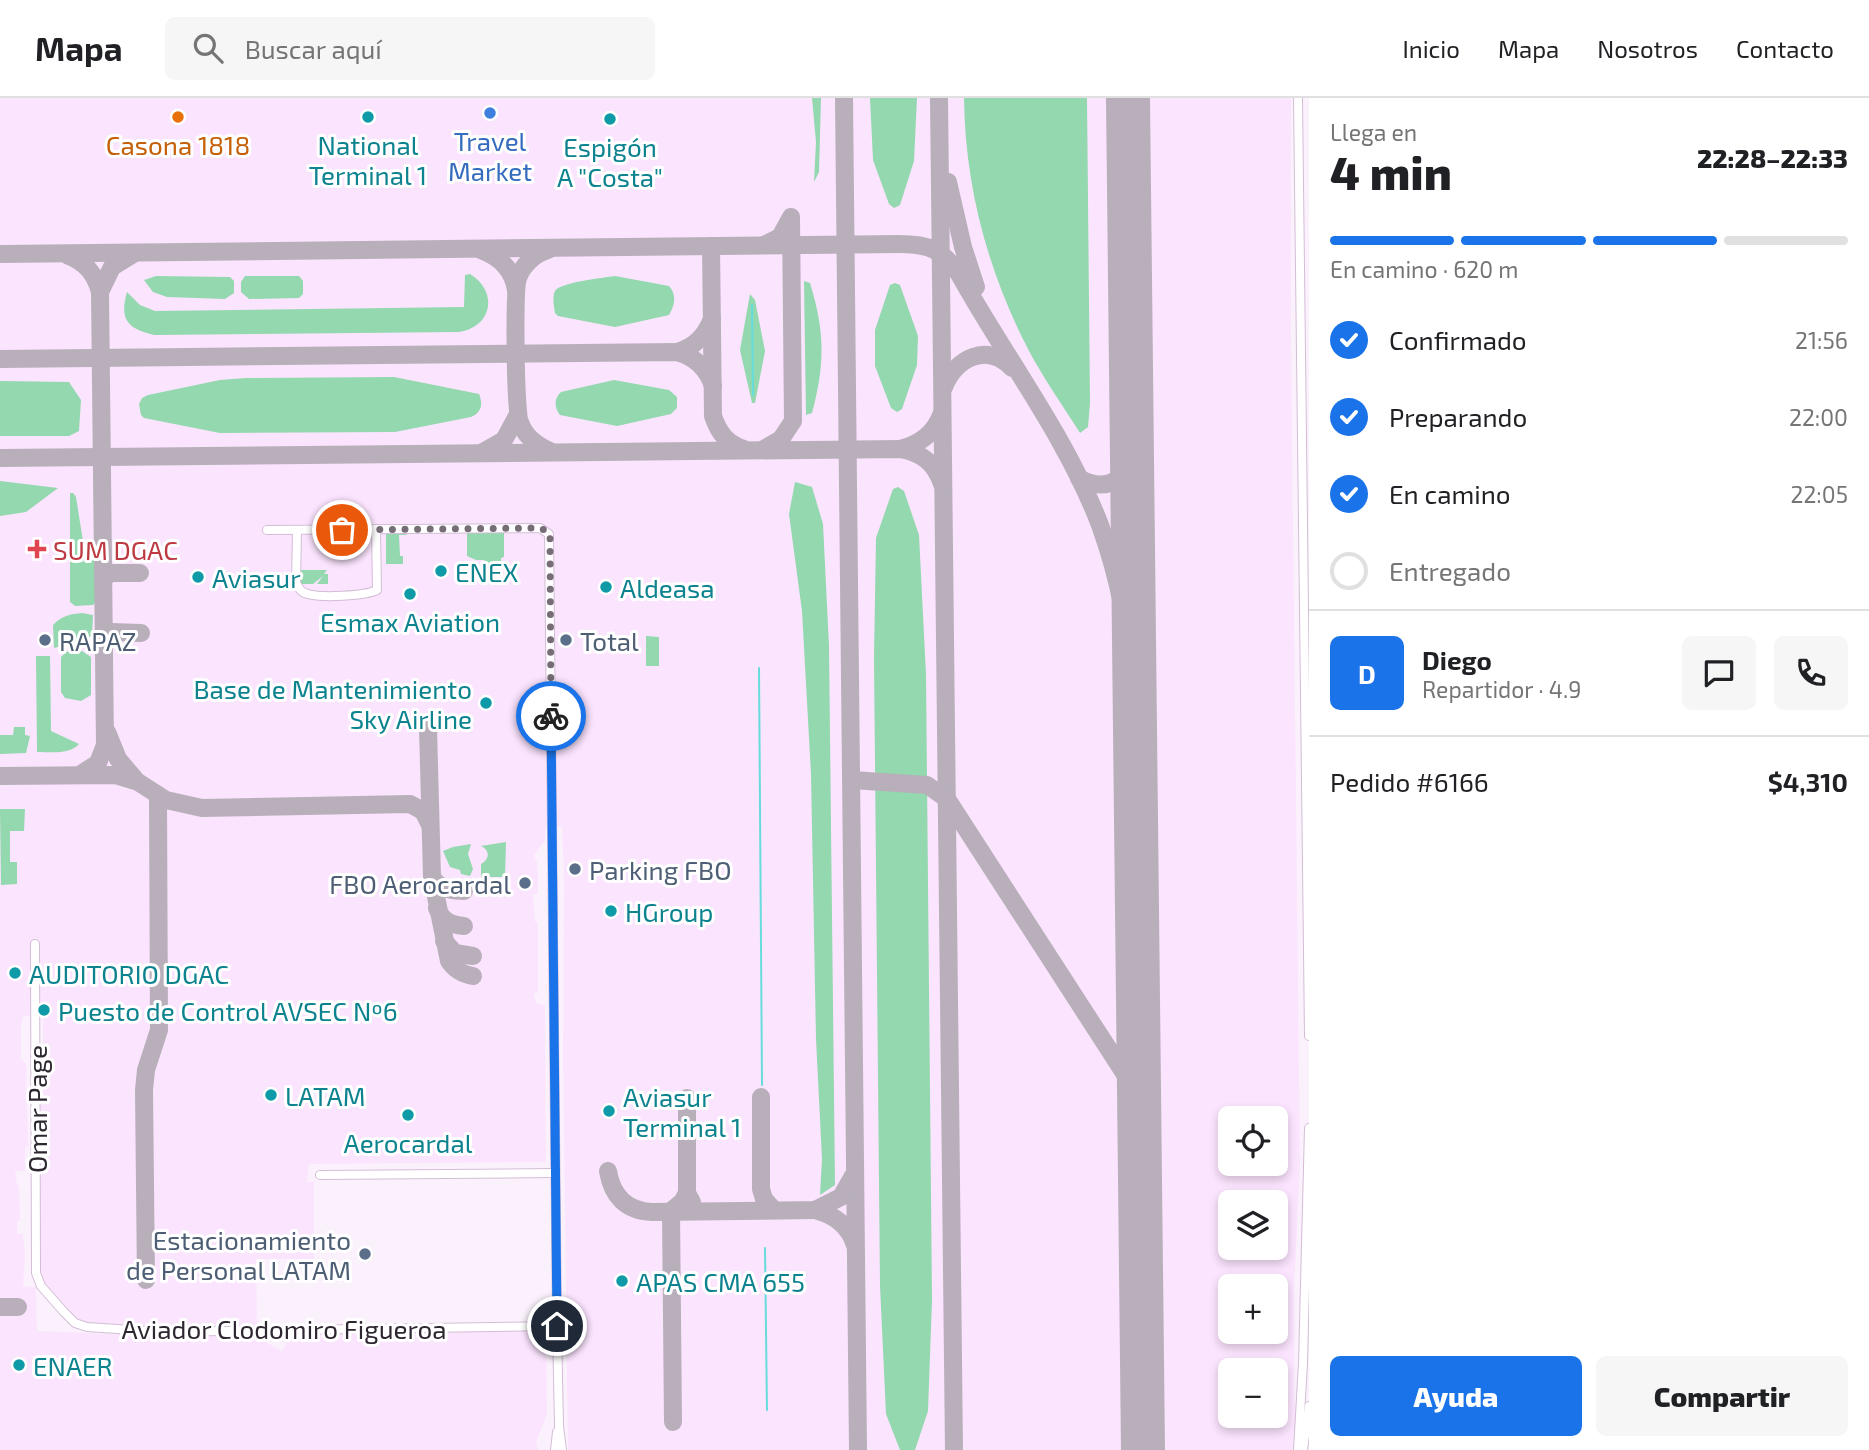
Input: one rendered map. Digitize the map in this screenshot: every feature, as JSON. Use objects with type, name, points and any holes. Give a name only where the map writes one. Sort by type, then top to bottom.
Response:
[{"type":"street","points":[[1298,98],[1309,1036]]},
{"type":"street","points":[[267,530],[540,528],[547,531],[550,537],[557,1326],[562,1450]]},
{"type":"street","points":[[297,531],[296,583],[299,589],[312,595],[362,594],[377,590],[376,529]]},
{"type":"street","name":"Omar Page","points":[[34,944],[36,1273]]},
{"type":"street","points":[[1300,1450],[1309,1128]]},
{"type":"street","points":[[320,1175],[555,1173]]},
{"type":"street","name":"Aviador Clodomiro Figueroa","points":[[36,1273],[41,1286],[75,1323],[87,1327],[162,1332],[557,1326]]},
{"type":"street","points":[[1300,1450],[1309,1406]]},
{"type":"street","points":[[555,1450],[559,1426]]},
{"type":"shaded area","points":[[0,98],[1291,98],[1300,1168],[1294,1289],[1295,1450],[568,1450],[562,827],[546,826],[545,841],[533,856],[537,861],[538,876],[538,894],[533,895],[535,922],[538,922],[538,993],[534,993],[534,997],[536,1003],[545,1006],[546,1162],[309,1164],[307,1182],[314,1182],[314,1240],[335,1240],[335,1252],[314,1252],[314,1265],[296,1265],[295,1259],[256,1259],[257,1326],[146,1328],[89,1324],[79,1321],[45,1284],[41,1273],[39,1076],[43,1076],[43,1016],[23,1016],[21,1059],[26,1064],[28,1146],[25,1147],[25,1171],[15,1171],[19,1185],[20,1221],[17,1221],[17,1234],[23,1234],[23,1286],[36,1287],[37,1331],[160,1336],[252,1335],[282,1351],[286,1343],[274,1337],[276,1334],[546,1331],[547,1414],[536,1442],[538,1450],[0,1450]]},
{"type":"green space","points":[[812,98],[821,98],[819,172],[814,182],[816,142]]},
{"type":"green space","points":[[870,98],[917,98],[914,161],[900,205],[894,208],[889,204],[873,160]]},
{"type":"green space","points":[[964,98],[1087,98],[1090,403],[1088,427],[1080,433],[1029,351],[1014,321],[991,260],[974,196],[965,131]]},
{"type":"green space","points":[[470,274],[485,290],[488,308],[479,323],[459,332],[155,335],[132,326],[124,310],[127,292],[140,305],[155,311],[464,307],[465,275]]},
{"type":"green space","points":[[156,276],[230,277],[234,281],[234,293],[225,299],[167,297],[153,292],[144,280]]},
{"type":"green space","points":[[245,276],[299,276],[303,281],[303,294],[299,298],[249,299],[241,292],[241,282]]},
{"type":"green space","points":[[615,276],[669,286],[674,300],[669,315],[615,327],[558,316],[555,313],[554,296],[559,288]]},
{"type":"green space","points":[[804,281],[810,283],[815,301],[822,348],[812,413],[806,415]]},
{"type":"green space","points":[[890,285],[900,285],[918,336],[917,365],[902,409],[897,412],[891,408],[875,366],[875,330]]},
{"type":"green space","points":[[750,294],[755,300],[765,351],[755,403],[752,403],[740,350]]},
{"type":"green space","points":[[394,377],[479,394],[481,407],[471,417],[395,432],[220,433],[144,418],[139,404],[142,398],[148,395],[220,380]]},
{"type":"green space","points":[[614,380],[669,390],[677,397],[677,408],[671,414],[617,426],[560,415],[558,412],[556,400],[561,392]]},
{"type":"green space","points":[[0,381],[69,382],[81,400],[79,431],[69,436],[0,436]]},
{"type":"green space","points":[[0,481],[58,488],[26,512],[0,516]]},
{"type":"green space","points":[[795,482],[812,487],[823,524],[829,646],[835,1185],[820,1195],[822,1159],[816,1039],[811,774],[802,611],[789,514]]},
{"type":"green space","points":[[898,487],[904,491],[919,535],[926,675],[932,1300],[928,1411],[915,1450],[900,1450],[886,1414],[880,1286],[874,658],[876,538],[893,489]]},
{"type":"green space","points":[[70,493],[76,497],[85,554],[95,554],[96,602],[93,605],[75,606],[70,602]]},
{"type":"green space","points":[[467,532],[504,532],[504,557],[501,558],[501,565],[489,565],[484,560],[467,556]]},
{"type":"green space","points":[[386,534],[407,535],[399,535],[403,564],[386,564]]},
{"type":"green space","points":[[301,570],[327,570],[324,574],[328,574],[328,584],[317,584],[323,576],[313,584],[300,584]]},
{"type":"green space","points":[[82,613],[93,615],[92,636],[54,648],[53,625],[66,616]]},
{"type":"green space","points":[[646,636],[659,637],[659,666],[646,666]]},
{"type":"green space","points":[[74,650],[82,651],[91,657],[91,695],[81,701],[65,698],[61,692],[61,657]]},
{"type":"green space","points":[[36,656],[50,656],[51,731],[79,744],[70,750],[37,752]]},
{"type":"green space","points":[[14,727],[25,727],[25,735],[30,736],[26,753],[0,754],[0,735],[13,735]]},
{"type":"green space","points":[[0,809],[25,809],[24,831],[10,831],[10,862],[17,862],[17,884],[1,885]]},
{"type":"green space","points":[[506,842],[505,877],[481,877],[481,864],[488,855],[481,846]]},
{"type":"green space","points":[[471,844],[468,854],[473,869],[470,876],[450,867],[443,851]]},
{"type":"waterway","points":[[752,305],[753,395]]},
{"type":"waterway","points":[[759,668],[762,1085]]},
{"type":"waterway","points":[[765,1248],[767,1410]]},
{"type":"taxiway","points":[[844,98],[858,1450]]},
{"type":"taxiway","points":[[939,98],[954,1450]]},
{"type":"taxiway","points":[[948,182],[963,247],[976,287]]},
{"type":"taxiway","points":[[764,245],[780,237],[791,217],[793,421],[781,439],[764,449]]},
{"type":"taxiway","points":[[0,254],[899,244],[918,245],[934,250],[947,259],[959,274],[1053,428],[1086,492],[1100,525],[1119,590],[1128,634],[1135,702]]},
{"type":"taxiway","points":[[711,246],[713,416],[724,437],[744,449]]},
{"type":"taxiway","points":[[481,250],[504,265],[512,276],[516,290]]},
{"type":"taxiway","points":[[548,250],[530,260],[518,278],[516,351],[520,422],[532,440],[550,451]]},
{"type":"taxiway","points":[[81,774],[98,763],[105,745],[100,292],[112,267],[133,254]]},
{"type":"taxiway","points":[[67,255],[88,269],[100,292]]},
{"type":"taxiway","points":[[677,352],[699,340],[712,319]]},
{"type":"taxiway","points":[[0,359],[677,352],[700,364],[713,386]]},
{"type":"taxiway","points":[[944,387],[956,368],[973,357],[993,356],[1012,368]]},
{"type":"taxiway","points":[[900,449],[925,437],[941,415]]},
{"type":"taxiway","points":[[483,452],[504,440],[517,416]]},
{"type":"taxiway","points":[[0,458],[900,449],[927,460],[936,470],[942,484]]},
{"type":"taxiway","points":[[1079,478],[1095,484],[1110,483],[1122,476],[1133,462]]},
{"type":"taxiway","points":[[103,578],[111,573],[140,573]]},
{"type":"taxiway","points":[[103,637],[111,632],[141,633]]},
{"type":"taxiway","points":[[428,728],[432,877],[449,961],[459,971],[473,976]]},
{"type":"taxiway","points":[[107,732],[118,759],[135,779]]},
{"type":"taxiway","points":[[0,776],[115,775],[138,782],[166,800],[202,808],[410,804],[423,811],[429,823]]},
{"type":"taxiway","points":[[852,780],[927,785],[947,799],[1139,1096]]},
{"type":"taxiway","points":[[146,1280],[144,1090],[146,1070],[159,1030],[158,796]]},
{"type":"taxiway","points":[[432,877],[442,887],[464,891]]},
{"type":"taxiway","points":[[437,908],[448,922],[464,926]]},
{"type":"taxiway","points":[[444,941],[455,953],[473,956]]},
{"type":"taxiway","points":[[761,1097],[761,1189],[764,1199],[774,1210]]},
{"type":"taxiway","points":[[687,1098],[687,1193],[692,1202]]},
{"type":"taxiway","points":[[608,1171],[613,1188],[622,1200],[635,1209],[652,1212],[815,1210],[841,1197],[853,1176]]},
{"type":"taxiway","points":[[673,1422],[671,1211],[682,1202],[687,1193]]},
{"type":"taxiway","points":[[815,1210],[840,1222],[855,1245]]},
{"type":"taxiway","points":[[0,1307],[18,1307]]},
{"type":"runway","points":[[1128,98],[1143,1450]]},
{"type":"way so far","points":[[342,530],[540,528],[547,531],[550,537],[551,716]]},
{"type":"place","name":"Travel Market","points":[[490,113]]},
{"type":"place","name":"Casona 1818","points":[[178,117]]},
{"type":"place","name":"National Terminal 1","points":[[368,117]]},
{"type":"place","name":"Espigón A \"Costa\"","points":[[610,119]]},
{"type":"place","name":"SUM DGAC","points":[[37,549]]},
{"type":"place","name":"ENEX","points":[[441,571]]},
{"type":"place","name":"Aviasur","points":[[198,577]]},
{"type":"place","name":"Aldeasa","points":[[606,587]]},
{"type":"place","name":"Esmax Aviation","points":[[410,594]]},
{"type":"place","name":"RAPAZ","points":[[45,640]]},
{"type":"place","name":"Total","points":[[566,640]]},
{"type":"place","name":"Base de Mantenimiento Sky Airline","points":[[486,703]]},
{"type":"place","name":"Parking FBO","points":[[575,869]]},
{"type":"place","name":"FBO Aerocardal","points":[[525,883]]},
{"type":"place","name":"HGroup","points":[[611,911]]},
{"type":"place","name":"AUDITORIO DGAC","points":[[15,973]]},
{"type":"place","name":"Puesto de Control AVSEC Nº6","points":[[44,1010]]},
{"type":"place","name":"LATAM","points":[[271,1095]]},
{"type":"place","name":"Aviasur Terminal 1","points":[[609,1111]]},
{"type":"place","name":"Aerocardal","points":[[408,1115]]},
{"type":"place","name":"Estacionamiento de Personal LATAM","points":[[365,1254]]},
{"type":"place","name":"APAS CMA 655","points":[[622,1281]]},
{"type":"place","name":"ENAER","points":[[19,1365]]},
{"type":"route","points":[[551,716],[557,1326]]}]
